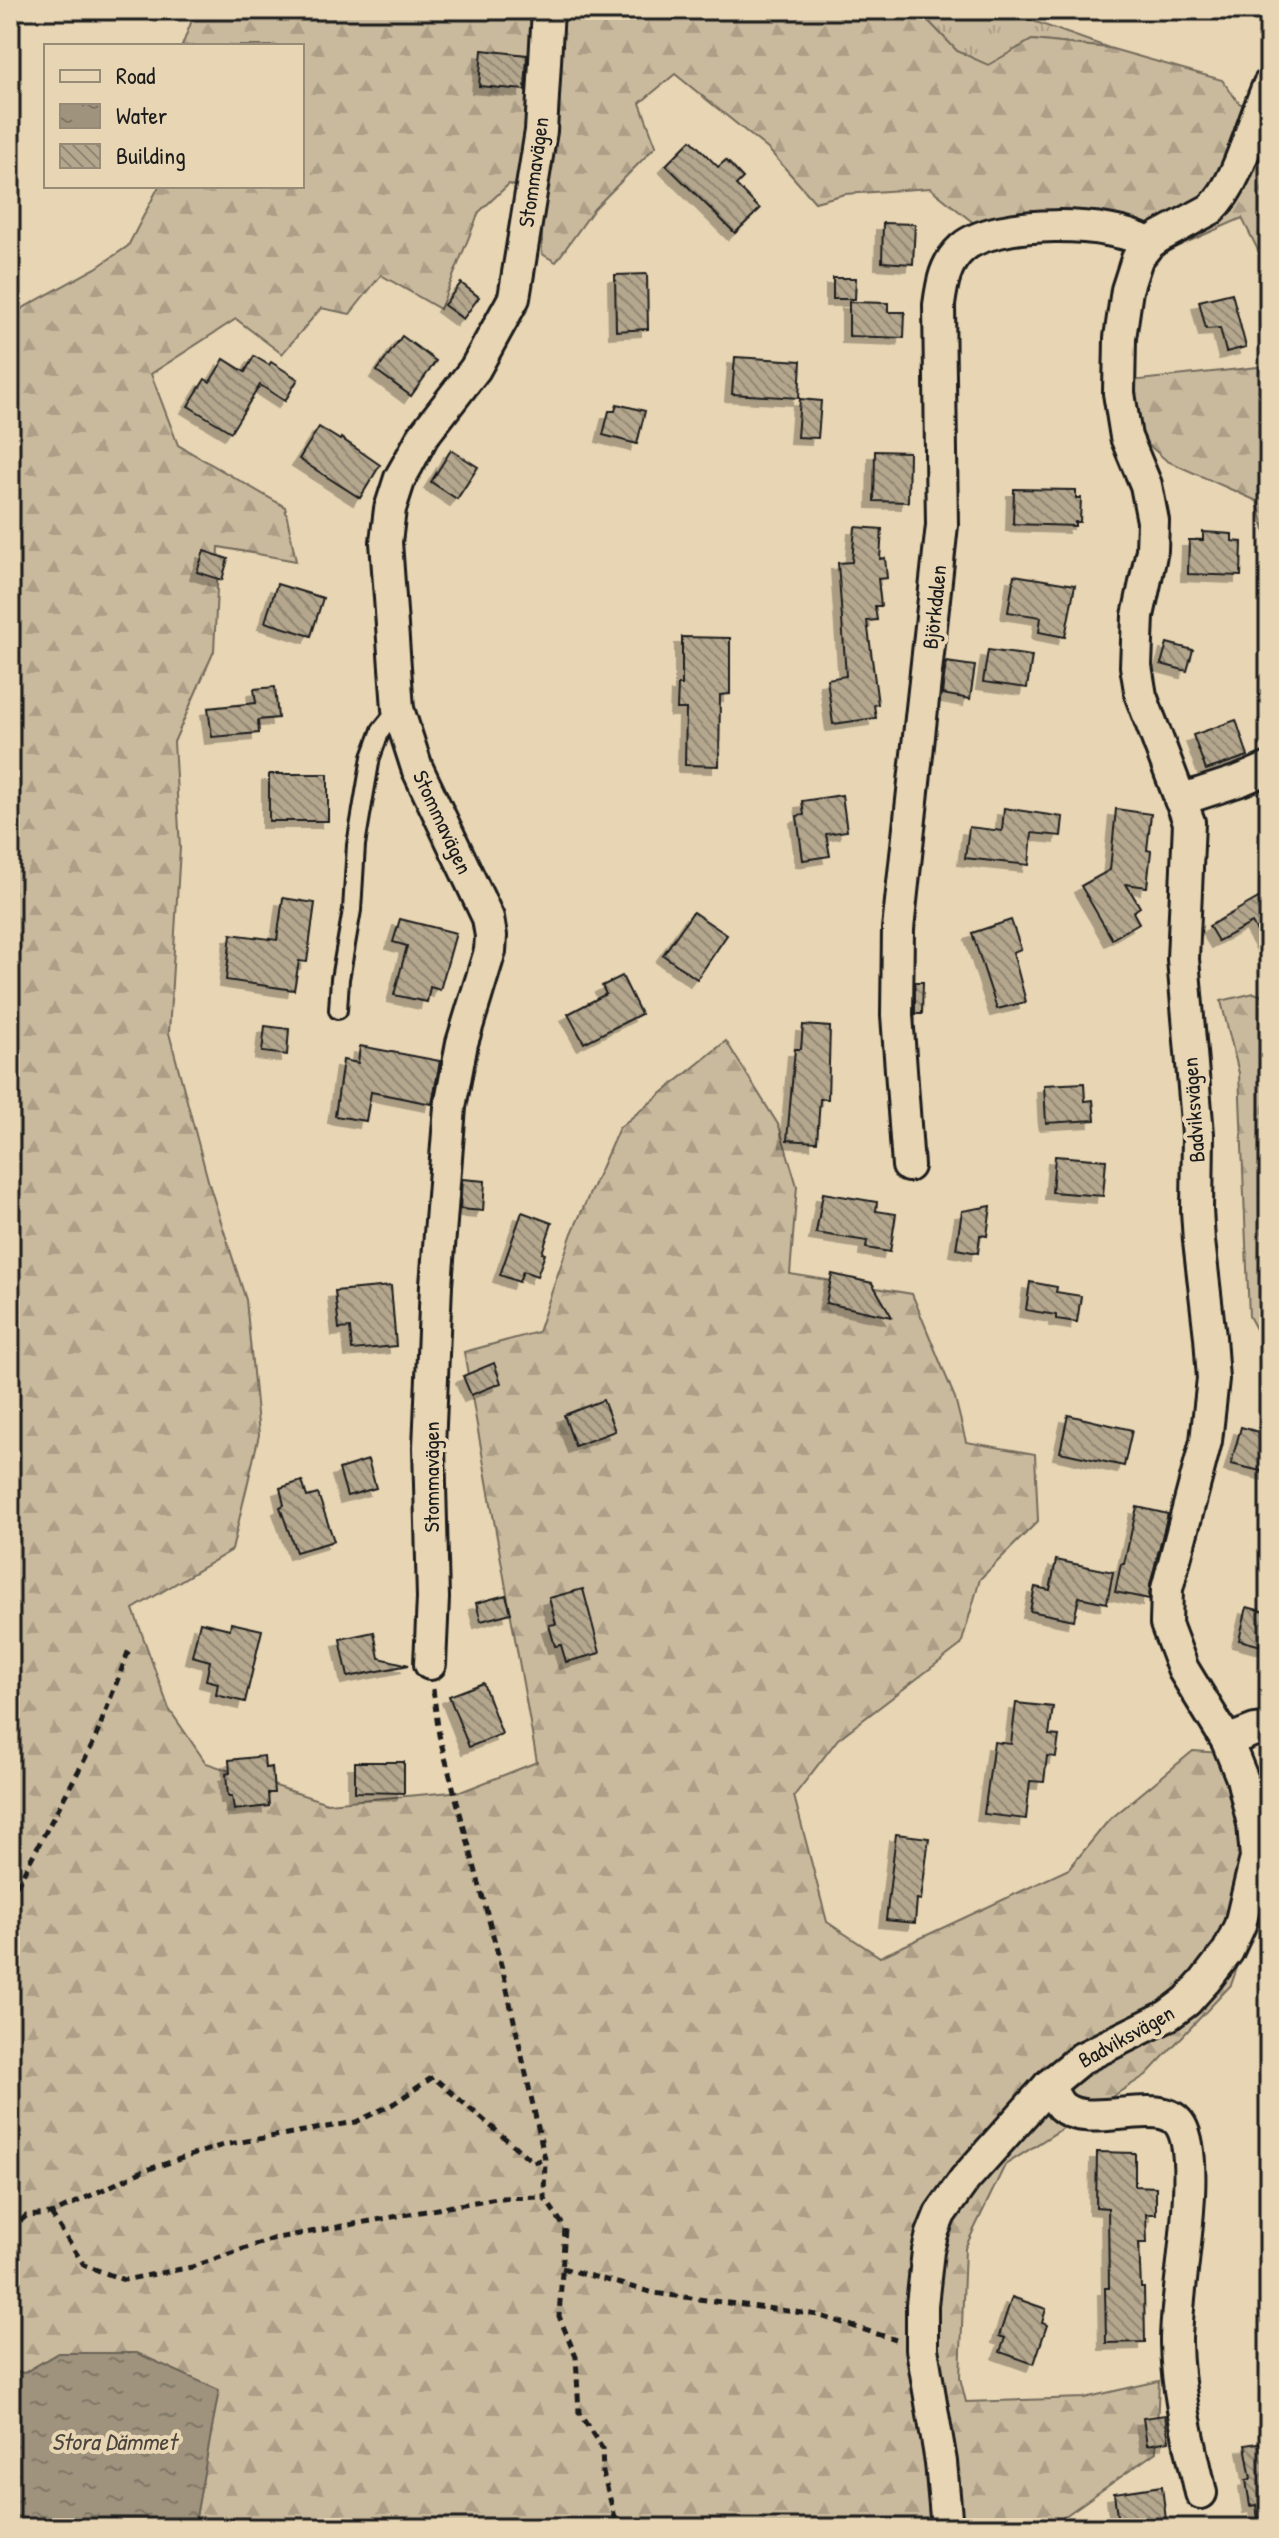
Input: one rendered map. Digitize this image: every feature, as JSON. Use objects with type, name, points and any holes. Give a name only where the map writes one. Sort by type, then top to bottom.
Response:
[{"type":"street","name":"Stommavägen","points":[[430,1664],[433,1598],[429,1447],[436,1285],[450,1107],[462,1043],[490,951],[491,936],[488,918],[417,768],[398,709],[386,542],[390,509],[400,478],[423,436],[475,369],[514,298],[541,131],[548,10]]},
{"type":"street","points":[[1149,244],[1218,202],[1229,187],[1269,84]]},
{"type":"street","name":"Björkdalen","points":[[908,1166],[897,1029],[898,929],[942,525],[939,305],[943,280],[949,261],[964,246],[996,231],[1056,226],[1117,230],[1138,236],[1149,244]]},
{"type":"street","name":"Badviksvägen","points":[[947,2528],[941,2462],[922,2349],[922,2305],[928,2251],[940,2214],[965,2179],[1049,2085],[1082,2058],[1158,2021],[1187,2001],[1228,1951],[1240,1925],[1256,1846],[1242,1778],[1227,1741],[1183,1669],[1166,1624],[1167,1589],[1206,1441],[1213,1379],[1198,1225],[1198,1134],[1183,959],[1189,822],[1141,696],[1136,666],[1138,616],[1152,550],[1153,521],[1146,485],[1126,437],[1119,393],[1120,338],[1127,290],[1137,259],[1149,244]]},
{"type":"street","points":[[1180,800],[1269,768]]},
{"type":"street","points":[[1227,1741],[1269,1728]]},
{"type":"street","points":[[1049,2085],[1060,2106],[1077,2114],[1106,2116],[1135,2111],[1153,2112],[1176,2120],[1183,2129],[1189,2168],[1176,2340],[1178,2389],[1201,2493]]},
{"type":"lane","points":[[338,1010],[352,910],[356,845],[371,757],[381,730],[398,709]]},
{"type":"path","points":[[10,1898],[94,1742],[130,1647]]},
{"type":"path","points":[[430,1664],[439,1735],[504,1976],[545,2159],[544,2197],[565,2228],[559,2316],[576,2357],[579,2413],[602,2448],[603,2473],[616,2521],[615,2528]]},
{"type":"path","points":[[10,2230],[26,2216],[51,2214],[143,2171],[223,2145],[356,2122],[393,2104],[433,2077],[533,2162],[545,2159]]},
{"type":"path","points":[[51,2214],[84,2265],[124,2280],[192,2267],[272,2239],[497,2198],[544,2197]]},
{"type":"path","points":[[562,2268],[654,2293],[818,2315],[922,2349]]},
{"type":"green space","points":[[178,10],[918,10],[957,51],[988,65],[1032,40],[1109,48],[1222,80],[1239,103],[1269,118],[1269,272],[1242,218],[1174,248],[1079,238],[1000,244],[930,188],[845,194],[815,202],[769,150],[675,74],[640,103],[656,146],[594,209],[556,262],[542,254],[542,196],[509,184],[479,212],[440,309],[381,275],[350,314],[321,308],[282,354],[236,319],[151,374],[178,445],[285,507],[296,561],[219,547],[214,651],[174,742],[180,848],[169,1033],[209,1184],[246,1300],[259,1435],[232,1550],[133,1609],[169,1709],[206,1763],[327,1803],[463,1791],[537,1762],[464,1352],[538,1332],[572,1233],[619,1128],[726,1041],[779,1126],[797,1186],[790,1274],[912,1294],[955,1398],[966,1442],[1035,1454],[1038,1521],[980,1579],[961,1645],[838,1739],[794,1796],[827,1922],[880,1957],[1069,1869],[1108,1821],[1193,1751],[1237,1754],[1269,1813],[1269,1877],[1231,1985],[1146,2075],[1005,2165],[965,2248],[960,2378],[966,2402],[1084,2398],[1159,2381],[1156,2452],[1048,2528],[194,2528],[218,2390],[58,2353],[24,2373],[10,2371],[10,315],[96,268],[128,246],[158,188],[304,188],[304,44],[183,44],[192,20]]},
{"type":"green space","points":[[918,10],[1002,10],[1109,48],[1032,40],[988,66],[957,51]]},
{"type":"green space","points":[[1269,362],[1269,546],[1257,501],[1167,461],[1143,440],[1130,381],[1267,366]]},
{"type":"green space","points":[[1254,993],[1269,998],[1269,1353],[1249,1316],[1239,1073],[1221,1001]]},
{"type":"water","name":"Stora Dämmet","points":[[58,2353],[137,2353],[219,2390],[194,2528],[10,2528],[10,2371],[24,2373]]},
{"type":"building","points":[[482,50],[527,55],[525,90],[479,86]]},
{"type":"building","points":[[691,140],[718,167],[726,160],[743,178],[736,185],[760,209],[735,233],[666,165]]},
{"type":"building","points":[[883,223],[915,224],[913,264],[882,262]]},
{"type":"building","points":[[647,274],[648,329],[616,331],[615,275]]},
{"type":"building","points":[[833,278],[856,278],[855,299],[833,299]]},
{"type":"building","points":[[461,283],[479,297],[463,319],[444,305]]},
{"type":"building","points":[[1232,293],[1246,347],[1226,352],[1220,328],[1206,329],[1199,301]]},
{"type":"building","points":[[849,302],[888,303],[888,312],[905,312],[904,338],[849,336]]},
{"type":"building","points":[[402,336],[436,361],[411,396],[377,371]]},
{"type":"building","points":[[254,356],[269,365],[271,362],[298,379],[285,401],[260,385],[231,432],[188,406],[205,379],[210,382],[224,359],[245,372]]},
{"type":"building","points":[[735,357],[801,361],[799,398],[732,394]]},
{"type":"building","points":[[800,399],[821,401],[818,438],[797,437]]},
{"type":"building","points":[[617,404],[645,411],[637,444],[603,435],[609,411],[615,411]]},
{"type":"building","points":[[319,427],[380,465],[360,498],[299,459]]},
{"type":"building","points":[[451,450],[478,467],[457,499],[431,482]]},
{"type":"building","points":[[875,451],[909,452],[908,502],[874,501]]},
{"type":"building","points":[[1014,489],[1076,490],[1076,498],[1081,498],[1080,522],[1075,522],[1075,526],[1013,524]]},
{"type":"building","points":[[855,527],[882,529],[880,559],[885,558],[887,578],[878,579],[881,606],[875,606],[877,620],[867,621],[878,704],[874,705],[876,718],[833,724],[827,679],[846,676],[838,563],[852,562]]},
{"type":"building","points":[[1203,532],[1232,534],[1232,541],[1242,542],[1241,576],[1188,574],[1189,540],[1203,540]]},
{"type":"building","points":[[204,551],[228,559],[222,580],[197,572]]},
{"type":"building","points":[[1014,575],[1075,585],[1065,637],[1039,632],[1041,617],[1008,612]]},
{"type":"building","points":[[277,584],[323,598],[311,636],[265,622]]},
{"type":"building","points":[[682,637],[730,638],[730,694],[720,695],[719,766],[685,765],[686,709],[677,709],[678,685],[682,685]]},
{"type":"building","points":[[1167,643],[1193,650],[1187,671],[1161,664]]},
{"type":"building","points":[[988,650],[1032,656],[1027,688],[983,682]]},
{"type":"building","points":[[946,662],[975,666],[970,699],[942,694]]},
{"type":"building","points":[[275,687],[278,718],[258,720],[259,733],[212,737],[208,708],[256,703],[254,689]]},
{"type":"building","points":[[1236,720],[1248,756],[1206,770],[1193,735]]},
{"type":"building","points":[[269,774],[328,774],[328,821],[269,821]]},
{"type":"building","points":[[842,795],[847,831],[826,834],[830,856],[803,860],[797,816],[804,815],[802,801]]},
{"type":"building","points":[[1004,808],[1063,817],[1061,836],[1032,833],[1029,865],[965,858],[969,827],[1002,831]]},
{"type":"building","points":[[1116,809],[1151,814],[1147,850],[1151,851],[1147,887],[1126,884],[1140,907],[1133,912],[1139,923],[1112,939],[1081,886],[1110,870]]},
{"type":"building","points":[[1269,892],[1269,952],[1252,923],[1218,941],[1209,926]]},
{"type":"building","points":[[283,898],[315,903],[307,962],[299,961],[294,990],[226,980],[231,934],[277,940]]},
{"type":"building","points":[[693,912],[727,935],[697,979],[663,955]]},
{"type":"building","points":[[400,919],[456,933],[440,990],[430,987],[427,1002],[394,995],[407,946],[393,942]]},
{"type":"building","points":[[1011,920],[1021,949],[1013,952],[1026,1002],[997,1009],[972,933]]},
{"type":"building","points":[[622,976],[641,1014],[584,1043],[568,1014],[606,994],[602,986]]},
{"type":"building","points":[[915,982],[923,982],[922,1014],[915,1014]]},
{"type":"building","points":[[803,1025],[830,1027],[828,1099],[820,1099],[817,1142],[787,1140],[795,1049],[801,1049]]},
{"type":"building","points":[[265,1026],[289,1029],[287,1055],[262,1052]]},
{"type":"building","points":[[360,1046],[440,1061],[432,1104],[371,1092],[366,1121],[335,1116],[343,1060],[358,1063]]},
{"type":"building","points":[[1084,1083],[1085,1101],[1093,1100],[1095,1120],[1046,1123],[1044,1085]]},
{"type":"building","points":[[1055,1156],[1106,1160],[1103,1196],[1052,1192]]},
{"type":"building","points":[[462,1179],[485,1181],[483,1211],[460,1209]]},
{"type":"building","points":[[823,1193],[877,1202],[876,1211],[896,1214],[890,1252],[866,1248],[867,1241],[816,1233]]},
{"type":"building","points":[[991,1206],[987,1236],[980,1235],[978,1253],[956,1249],[962,1211]]},
{"type":"building","points":[[522,1212],[552,1223],[537,1276],[523,1271],[519,1282],[500,1275]]},
{"type":"building","points":[[832,1274],[872,1283],[892,1317],[826,1303]]},
{"type":"building","points":[[1030,1282],[1057,1287],[1056,1292],[1081,1296],[1077,1322],[1026,1310]]},
{"type":"building","points":[[391,1286],[396,1346],[352,1350],[350,1328],[339,1329],[335,1291]]},
{"type":"building","points":[[494,1363],[501,1383],[471,1395],[463,1376]]},
{"type":"building","points":[[603,1400],[615,1431],[575,1446],[564,1415]]},
{"type":"building","points":[[1068,1415],[1132,1430],[1124,1466],[1060,1452]]},
{"type":"building","points":[[1241,1427],[1269,1435],[1269,1473],[1231,1464]]},
{"type":"building","points":[[368,1460],[376,1488],[347,1496],[339,1469]]},
{"type":"building","points":[[302,1481],[307,1497],[318,1494],[334,1541],[296,1552],[280,1507],[284,1505],[280,1488]]},
{"type":"building","points":[[1137,1507],[1168,1514],[1149,1599],[1115,1592]]},
{"type":"building","points":[[1056,1560],[1113,1572],[1107,1603],[1079,1597],[1074,1620],[1030,1611],[1035,1587],[1050,1590]]},
{"type":"building","points":[[583,1589],[600,1653],[566,1662],[561,1645],[555,1646],[549,1625],[556,1624],[549,1598]]},
{"type":"building","points":[[506,1595],[511,1613],[481,1621],[476,1603]]},
{"type":"building","points":[[1247,1607],[1269,1613],[1269,1648],[1239,1640]]},
{"type":"building","points":[[200,1622],[230,1629],[231,1623],[262,1630],[245,1702],[216,1695],[218,1683],[206,1680],[210,1661],[192,1656]]},
{"type":"building","points":[[374,1632],[379,1658],[409,1665],[348,1677],[340,1639]]},
{"type":"building","points":[[483,1683],[502,1734],[469,1747],[449,1696]]},
{"type":"building","points":[[1016,1703],[1053,1707],[1049,1735],[1059,1736],[1056,1757],[1047,1756],[1044,1782],[1030,1781],[1026,1819],[984,1814],[994,1742],[1011,1744]]},
{"type":"building","points":[[264,1756],[265,1768],[272,1767],[274,1793],[268,1793],[269,1806],[234,1810],[232,1796],[228,1796],[226,1774],[230,1773],[229,1760]]},
{"type":"building","points":[[355,1762],[404,1762],[404,1793],[355,1792]]},
{"type":"building","points":[[896,1834],[929,1838],[915,1923],[886,1920]]},
{"type":"building","points":[[1097,2152],[1135,2153],[1135,2186],[1156,2187],[1156,2214],[1146,2214],[1147,2243],[1139,2243],[1145,2342],[1106,2343],[1108,2208],[1096,2207]]},
{"type":"building","points":[[1012,2297],[1046,2309],[1042,2323],[1047,2325],[1034,2364],[1000,2352],[1005,2338],[999,2336]]},
{"type":"building","points":[[1165,2415],[1169,2441],[1147,2445],[1143,2418]]},
{"type":"building","points":[[1269,2441],[1269,2518],[1258,2519],[1256,2505],[1250,2506],[1246,2480],[1251,2479],[1245,2445]]},
{"type":"building","points":[[1162,2486],[1166,2520],[1118,2523],[1114,2493]]}]
